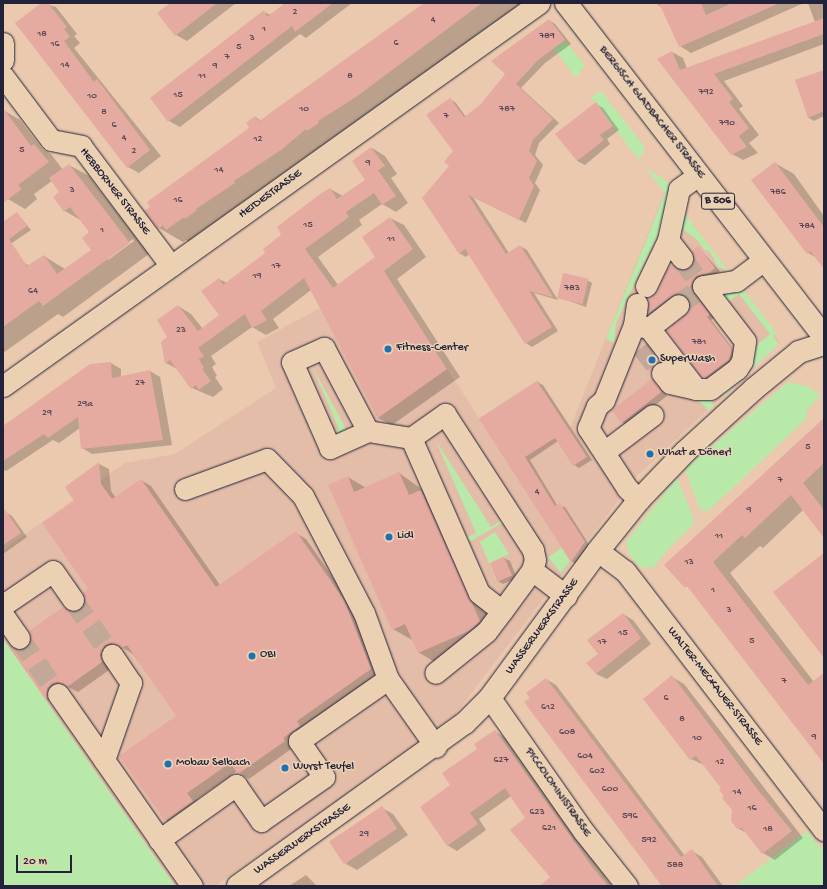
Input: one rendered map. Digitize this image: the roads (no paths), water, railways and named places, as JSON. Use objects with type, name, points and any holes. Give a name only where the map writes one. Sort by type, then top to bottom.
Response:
[{"type":"main road","name":"BERGISCH GLADBACHER STRASSE","points":[[567,3],[824,337]]},
{"type":"main road","name":"WASSERWERKSTRASSE","points":[[238,886],[436,747],[465,723],[490,698],[598,551],[639,500],[686,452],[754,389],[799,352],[824,344]]},
{"type":"street","name":"HEIDESTRASSE","points":[[3,386],[539,3]]},
{"type":"street","points":[[3,43],[3,60]]},
{"type":"street","name":"HEBBORNER STRASSE","points":[[4,81],[51,140],[80,146],[171,266]]},
{"type":"street","points":[[639,500],[627,488],[588,428],[597,406],[604,400],[639,333],[642,295],[668,240],[679,189],[698,175]]},
{"type":"street","points":[[668,240],[682,258]]},
{"type":"street","points":[[662,374],[670,383],[710,389],[737,369],[742,361],[745,341],[699,287],[736,281],[764,260]]},
{"type":"street","points":[[639,333],[678,306]]},
{"type":"street","points":[[639,333],[696,388]]},
{"type":"street","points":[[368,431],[324,348],[292,362],[330,448],[368,431],[411,438],[445,414],[533,550],[535,560],[532,570],[486,632],[435,673]]},
{"type":"street","points":[[737,369],[754,389]]},
{"type":"street","points":[[604,452],[653,415]]},
{"type":"street","points":[[411,438],[479,593],[502,611]]},
{"type":"street","points":[[185,489],[267,459],[303,496],[364,612],[388,679],[436,747]]},
{"type":"street","name":"WALTER-MECKAUER-STRASSE","points":[[598,551],[624,571],[824,830]]},
{"type":"street","points":[[3,605],[53,570],[73,600]]},
{"type":"street","points":[[532,570],[566,596]]},
{"type":"street","points":[[3,615],[19,638]]},
{"type":"street","points":[[104,760],[131,682],[112,655]]},
{"type":"street","points":[[159,840],[236,785],[261,821],[324,777],[298,741],[388,679]]},
{"type":"street","points":[[58,694],[192,886]]},
{"type":"street","name":"PICCOLOMINISTRASSE","points":[[490,698],[584,832],[627,886]]},
{"type":"tunnel","points":[[682,258],[699,281]]},
{"type":"tunnel","points":[[678,305],[694,293]]},
{"type":"tunnel","points":[[642,347],[662,373]]},
{"type":"tunnel","points":[[73,600],[112,655]]},
{"type":"tunnel","points":[[19,638],[58,694]]},
{"type":"place","name":"Fitness-Center","points":[[388,349]]},
{"type":"place","name":"SuperWash","points":[[652,360]]},
{"type":"place","name":"What a Döner!","points":[[650,454]]},
{"type":"place","name":"Lidl","points":[[389,537]]},
{"type":"place","name":"OBI","points":[[252,656]]},
{"type":"place","name":"Mobau Selbach","points":[[168,764]]},
{"type":"place","name":"Wurst Teufel","points":[[285,768]]}]
